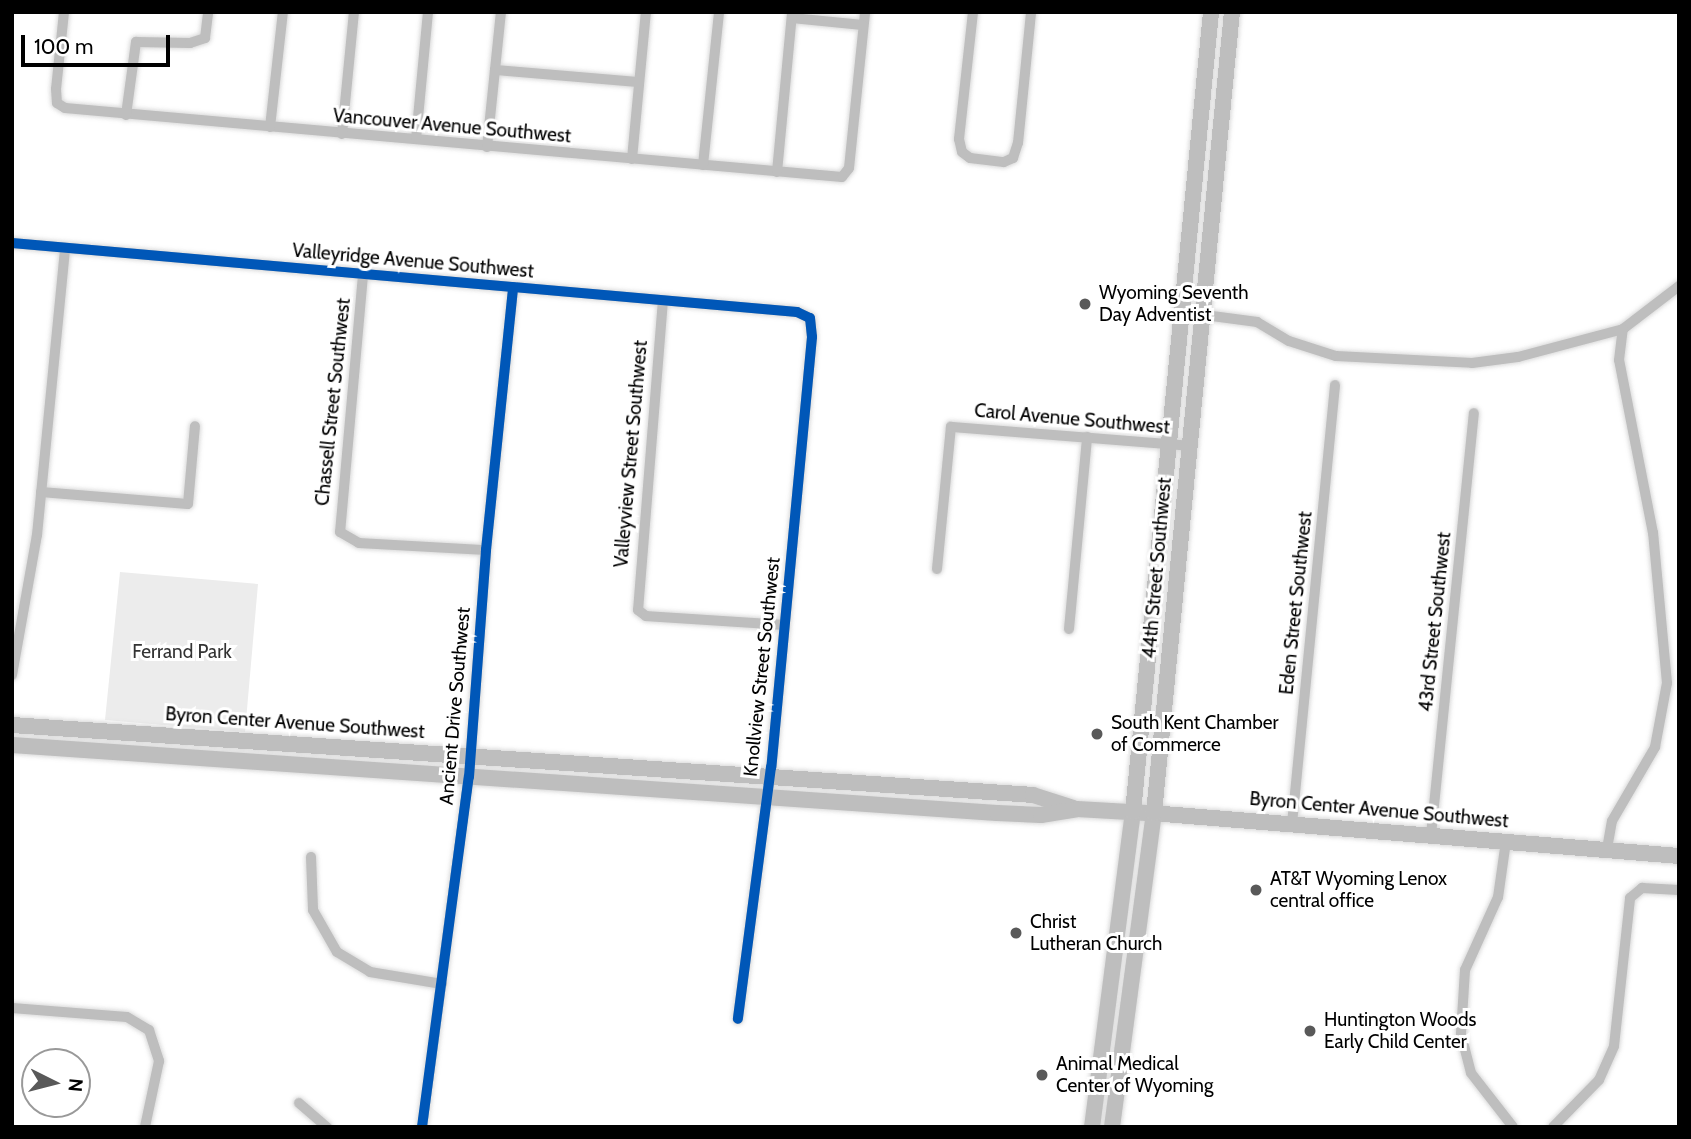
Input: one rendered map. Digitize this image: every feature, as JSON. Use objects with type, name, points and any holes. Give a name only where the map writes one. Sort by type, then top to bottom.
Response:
[{"type":"main road","name":"44th Street Southwest","points":[[1092,1127],[1133,812],[1211,12]]},
{"type":"main road","name":"44th Street Southwest","points":[[1112,1127],[1154,813],[1232,12]]},
{"type":"main road","points":[[1195,191],[1214,200]]},
{"type":"main road","name":"Byron Center Avenue Southwest","points":[[12,725],[1039,796],[1077,809]]},
{"type":"main road","name":"Byron Center Avenue Southwest","points":[[12,745],[1036,815],[1077,809],[1154,813],[1679,856]]},
{"type":"street","name":"Vancouver Avenue Southwest","points":[[64,12],[57,103],[65,108],[487,147],[845,176],[863,25]]},
{"type":"street","points":[[126,115],[136,42],[190,43],[205,38],[208,12]]},
{"type":"street","points":[[271,127],[283,12]]},
{"type":"street","points":[[342,134],[354,12]]},
{"type":"street","points":[[416,139],[428,12]]},
{"type":"street","points":[[487,147],[501,12]]},
{"type":"street","points":[[632,159],[646,12]]},
{"type":"street","points":[[703,165],[718,12]]},
{"type":"street","points":[[777,172],[792,15],[863,25],[864,12]]},
{"type":"street","points":[[973,12],[959,139],[962,152],[983,160],[1013,158],[1031,12]]},
{"type":"street","points":[[495,71],[638,82]]},
{"type":"street","name":"Valleyridge Avenue Southwest","points":[[12,243],[797,312],[810,318]]},
{"type":"street","points":[[12,675],[41,492],[65,248]]},
{"type":"street","name":"Chassell Street Southwest","points":[[363,275],[340,532],[359,542],[486,550]]},
{"type":"street","points":[[1182,312],[1257,323],[1289,341],[1336,356],[1450,364],[1518,357],[1623,329],[1679,286]]},
{"type":"street","name":"Ancient Drive Southwest","points":[[422,1127],[469,777],[468,756],[486,550],[513,287]]},
{"type":"street","name":"Valleyview Street Southwest","points":[[663,300],[638,610],[646,616],[784,625]]},
{"type":"street","name":"Knollview Street Southwest","points":[[738,1019],[769,777],[812,337],[810,318]]},
{"type":"street","points":[[1607,849],[1612,821],[1655,747],[1667,684],[1653,533],[1619,360],[1623,329]]},
{"type":"street","name":"Eden Street Southwest","points":[[1292,824],[1335,385]]},
{"type":"street","name":"43rd Street Southwest","points":[[1431,835],[1474,413]]},
{"type":"street","points":[[41,492],[188,504],[195,426]]},
{"type":"street","name":"Carol Avenue Southwest","points":[[937,569],[951,427],[1190,446]]},
{"type":"street","points":[[1069,629],[1087,438]]},
{"type":"street","points":[[1506,841],[1498,897],[1465,970],[1461,1034],[1471,1073],[1513,1127]]},
{"type":"street","points":[[311,857],[313,910],[337,952],[370,972],[442,984]]},
{"type":"street","points":[[1553,1127],[1599,1080],[1614,1046],[1630,898],[1642,888],[1679,890]]},
{"type":"street","points":[[12,1008],[127,1017],[149,1030],[159,1061],[145,1127]]},
{"type":"street","points":[[299,1103],[327,1127]]},
{"type":"green space","name":"Ferrand Park","points":[[120,572],[258,584],[245,732],[105,720]]},
{"type":"cycle path","points":[[12,243],[797,312],[810,318],[812,337],[771,767],[738,1019]]},
{"type":"cycle path","points":[[422,1127],[469,777],[486,550],[513,287]]},
{"type":"place","name":"Wyoming Seventh Day Adventist","points":[[1085,304]]},
{"type":"place","name":"South Kent Chamber of Commerce","points":[[1097,734]]},
{"type":"place","name":"AT&T Wyoming Lenox central office","points":[[1256,890]]},
{"type":"place","name":"Christ Lutheran Church","points":[[1016,933]]},
{"type":"place","name":"Huntington Woods Early Child Center","points":[[1310,1031]]},
{"type":"place","name":"Animal Medical Center of Wyoming","points":[[1042,1075]]}]
